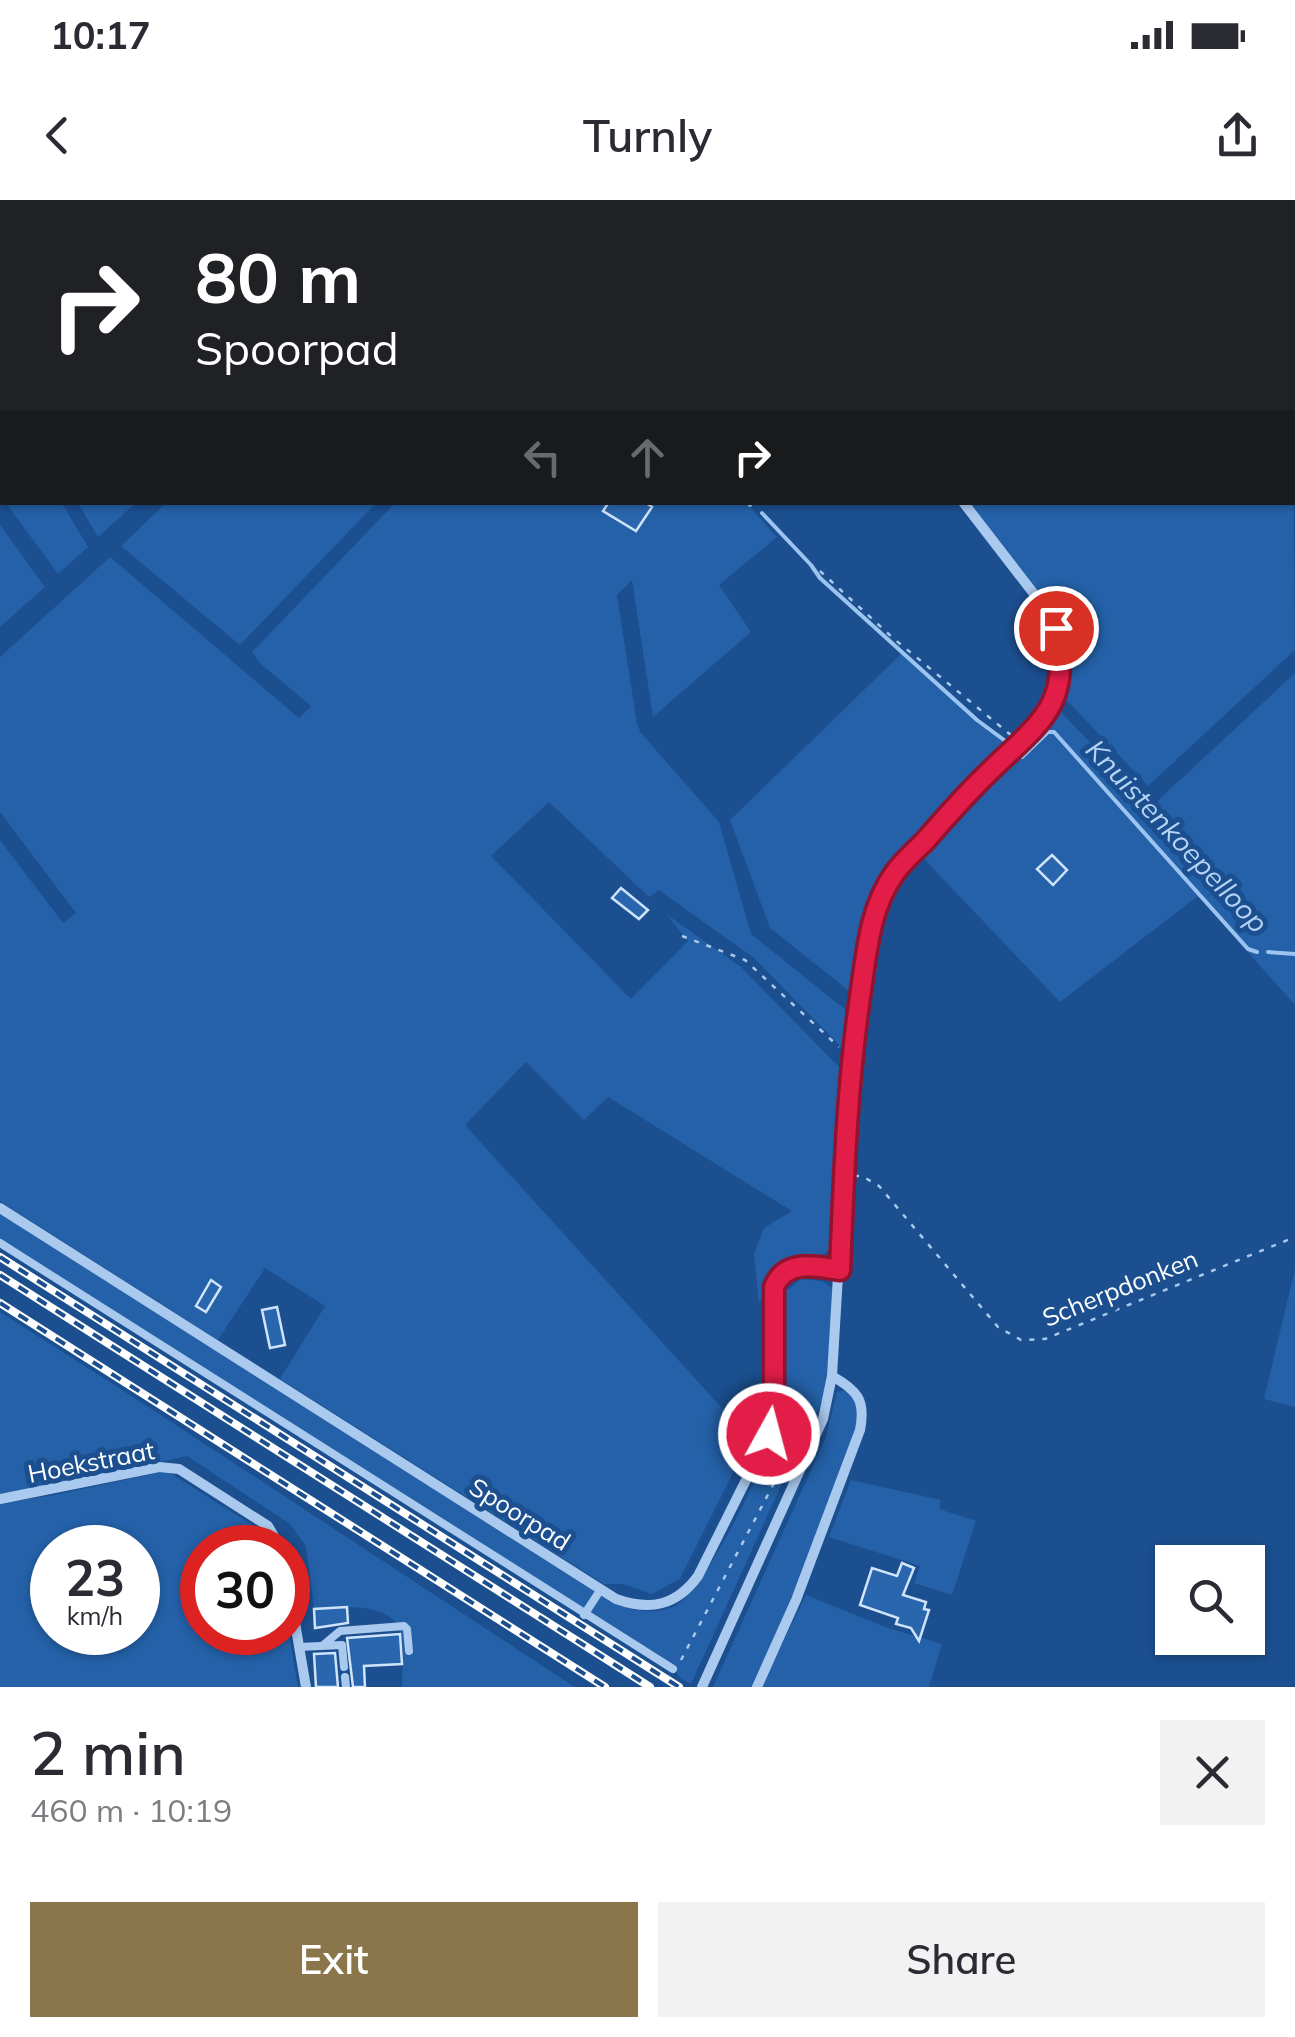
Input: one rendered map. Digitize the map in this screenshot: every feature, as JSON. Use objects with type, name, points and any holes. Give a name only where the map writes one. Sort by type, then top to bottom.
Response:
[{"type":"street","points":[[702,1687],[823,1418],[832,1376],[851,1058],[871,925],[894,873],[988,772],[1021,744],[1050,710],[1059,683],[1062,655],[1056,628],[965,505]]},
{"type":"street","name":"Spoorpad","points":[[0,1208],[601,1589],[633,1604],[654,1606],[688,1590],[698,1576],[769,1434],[774,1411],[774,1287],[778,1277],[794,1267],[840,1270]]},
{"type":"street","points":[[757,1687],[796,1600],[860,1430],[863,1406],[858,1394],[832,1376]]},
{"type":"street","name":"Hoekstraat","points":[[0,1499],[159,1467],[179,1469],[266,1525]]},
{"type":"street","points":[[300,1655],[306,1687]]},
{"type":"lane","points":[[0,1244],[584,1615],[677,1666]]},
{"type":"lane","points":[[584,1615],[601,1589]]},
{"type":"lane","points":[[322,1646],[340,1631],[404,1626],[409,1651]]},
{"type":"lane","points":[[310,1647],[342,1645],[345,1677]]},
{"type":"path","points":[[820,571],[893,638],[1021,744]]},
{"type":"path","points":[[682,936],[745,960],[851,1058]]},
{"type":"path","name":"Scherpdonken","points":[[844,1176],[862,1176],[879,1186],[998,1327],[1021,1340],[1045,1340],[1295,1237]]},
{"type":"path","points":[[677,1666],[792,1448],[799,1439],[812,1442]]},
{"type":"shaded area","points":[[7,505],[63,505],[88,547],[58,574]]},
{"type":"shaded area","points":[[79,505],[134,505],[98,537]]},
{"type":"shaded area","points":[[163,505],[374,505],[240,645],[121,546]]},
{"type":"shaded area","points":[[393,505],[748,505],[777,537],[719,585],[751,632],[653,717],[632,580],[617,595],[641,733],[719,822],[751,934],[852,1015],[848,1054],[754,958],[659,890],[649,897],[549,802],[491,856],[631,999],[688,941],[666,914],[741,967],[846,1074],[832,1206],[832,1246],[823,1255],[791,1258],[781,1265],[759,1303],[754,1254],[764,1228],[792,1211],[608,1097],[584,1120],[526,1062],[465,1125],[750,1439],[680,1579],[652,1594],[623,1584],[604,1584],[280,1379],[325,1306],[265,1268],[218,1340],[0,1201],[0,840],[63,923],[76,913],[0,812],[0,657],[110,557],[299,718],[311,706],[252,652]]},
{"type":"shaded area","points":[[966,505],[1294,505],[1295,650],[1148,786],[1059,692],[1064,643]]},
{"type":"shaded area","points":[[0,525],[45,587],[0,627]]},
{"type":"shaded area","points":[[901,654],[1006,743],[876,882],[863,914],[853,994],[770,928],[730,820]]},
{"type":"shaded area","points":[[1295,673],[1295,1005],[1198,896],[1060,1002],[924,859],[1034,741],[1055,706],[1152,806]]},
{"type":"shaded area","points":[[0,1214],[613,1603],[635,1609],[673,1607],[686,1596],[736,1519],[779,1415],[780,1292],[801,1279],[821,1281],[833,1288],[824,1395],[691,1684],[680,1678],[673,1667],[0,1240]]},
{"type":"shaded area","points":[[1295,1269],[1295,1407],[1264,1399]]},
{"type":"shaded area","points":[[0,1312],[575,1687],[402,1687],[402,1645],[395,1622],[375,1610],[314,1608],[310,1525],[291,1525],[187,1456],[0,1497]]},
{"type":"shaded area","points":[[847,1390],[858,1404],[857,1424],[816,1540],[753,1687],[713,1687],[826,1437],[837,1392]]},
{"type":"shaded area","points":[[167,1471],[252,1525],[180,1525],[180,1655],[293,1655],[298,1687],[0,1687],[0,1503]]},
{"type":"shaded area","points":[[851,1480],[941,1500],[939,1509],[976,1521],[952,1595],[914,1583],[920,1566],[829,1537]]},
{"type":"shaded area","points":[[806,1595],[888,1628],[942,1644],[929,1687],[761,1687]]},
{"type":"building","points":[[607,505],[652,507],[636,531],[603,511]]},
{"type":"building","points":[[1052,855],[1067,870],[1053,885],[1037,869]]},
{"type":"building","points":[[621,888],[648,910],[639,919],[612,898]]},
{"type":"building","points":[[211,1280],[221,1287],[206,1312],[196,1306]]},
{"type":"building","points":[[277,1307],[285,1345],[270,1348],[262,1310]]},
{"type":"building","points":[[902,1563],[914,1568],[903,1595],[926,1602],[924,1609],[929,1610],[919,1641],[911,1628],[896,1624],[898,1618],[860,1605],[872,1568],[897,1576]]},
{"type":"building","points":[[347,1607],[348,1623],[315,1628],[314,1609]]},
{"type":"building","points":[[400,1634],[402,1664],[364,1666],[365,1687],[353,1687],[347,1638]]},
{"type":"building","points":[[335,1653],[338,1687],[316,1687],[314,1654]]},
{"type":"waterway","name":"Knuistenkoepelloop","points":[[762,513],[820,578],[1004,740]]},
{"type":"waterway","name":"Knuistenkoepelloop","points":[[1022,757],[1048,732],[1054,732],[1248,949],[1257,952]]},
{"type":"waterway","name":"Knuistenkoepelloop","points":[[1268,952],[1295,954]]},
{"type":"railway","points":[[0,1257],[679,1687]]},
{"type":"railway","points":[[0,1275],[650,1687]]},
{"type":"railway","points":[[0,1303],[605,1687]]},
{"type":"route","points":[[769,1434],[774,1411],[774,1287],[778,1277],[794,1267],[840,1270],[851,1058],[871,925],[894,873],[1050,710],[1059,683],[1062,655],[1056,628]]}]
